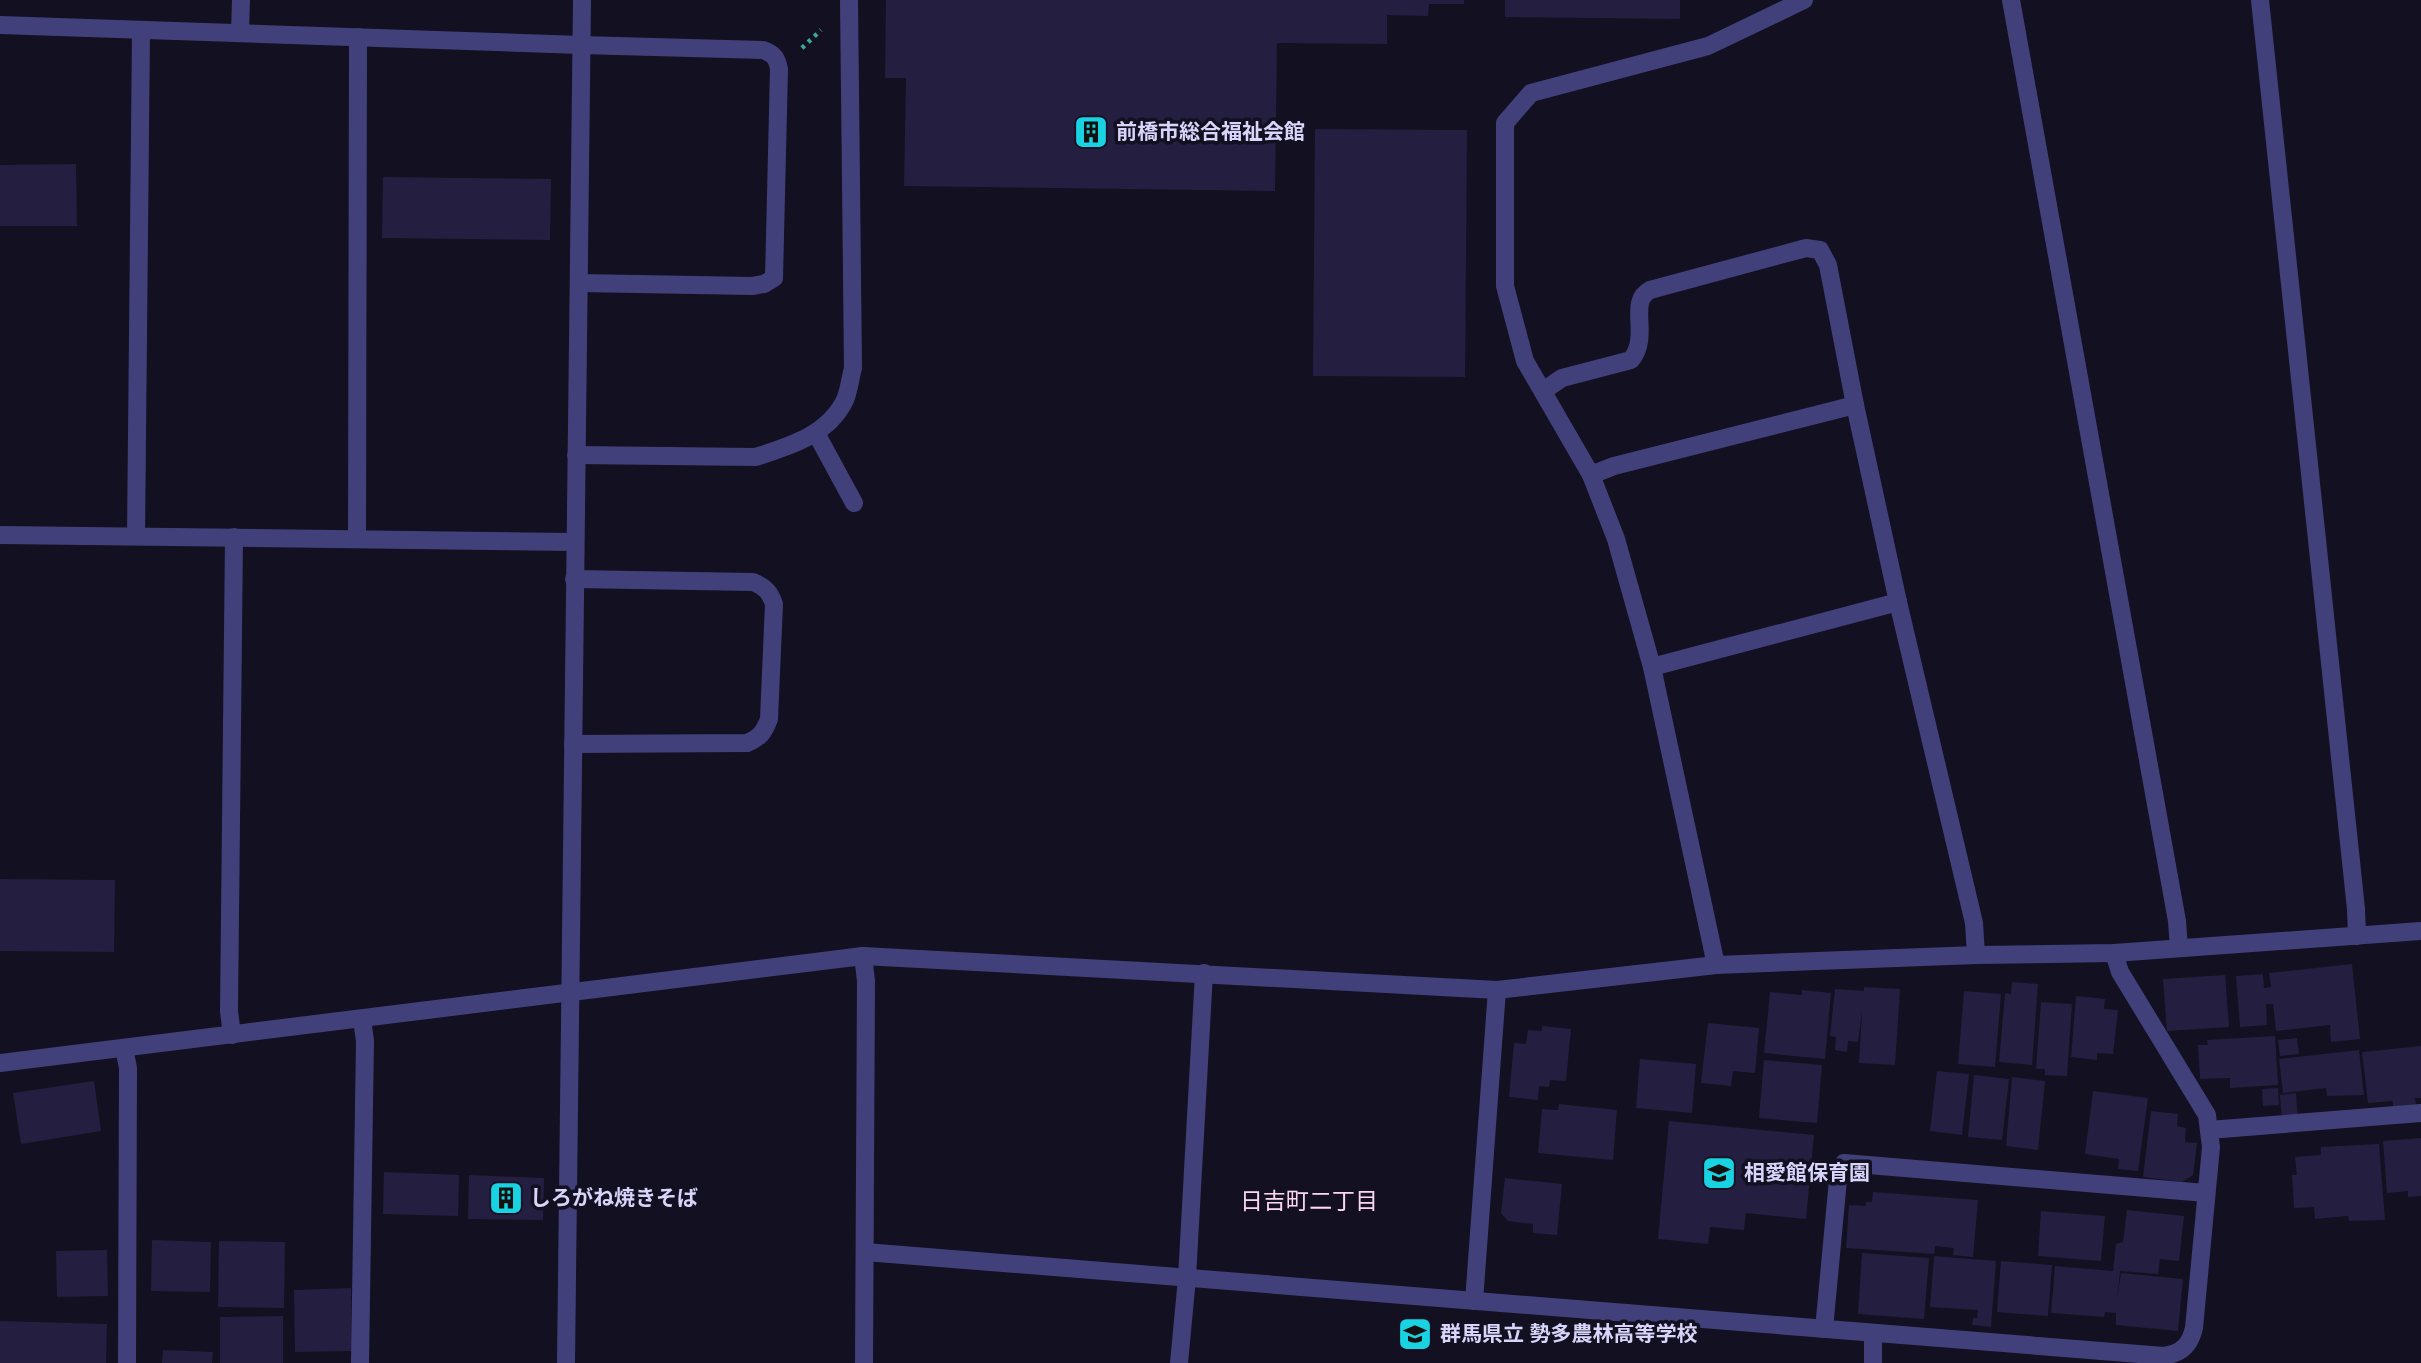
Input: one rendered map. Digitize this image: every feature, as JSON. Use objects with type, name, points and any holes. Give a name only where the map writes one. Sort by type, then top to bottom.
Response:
[{"type":"street","points":[[240,32],[241,0]]},
{"type":"street","points":[[566,1363],[582,0]]},
{"type":"street","points":[[576,455],[756,457],[783,449],[816,433],[835,417],[846,398],[853,368],[849,0]]},
{"type":"street","points":[[1716,965],[1652,667],[1616,540],[1591,475],[1525,361],[1505,286],[1505,123],[1531,93],[1708,46],[1804,0]]},
{"type":"street","points":[[2011,0],[2179,948]]},
{"type":"street","points":[[2260,0],[2357,936]]},
{"type":"street","points":[[0,25],[763,50],[771,53],[777,60],[779,69],[774,278],[764,284],[752,286],[579,283]]},
{"type":"street","points":[[136,536],[141,30]]},
{"type":"street","points":[[357,538],[358,37]]},
{"type":"street","points":[[1543,391],[1562,378],[1630,360],[1638,352],[1641,330],[1639,311],[1643,294],[1793,251],[1812,248],[1820,250],[1828,265],[1898,602],[1974,923],[1976,955]]},
{"type":"street","points":[[1591,475],[1614,466],[1855,405]]},
{"type":"street","points":[[816,433],[854,502]]},
{"type":"street","points":[[0,535],[575,542]]},
{"type":"street","points":[[232,1035],[229,997],[234,537]]},
{"type":"street","points":[[573,744],[747,743],[758,739],[769,719],[774,604],[770,593],[762,585],[753,582],[574,579]]},
{"type":"street","points":[[1652,667],[1898,602]]},
{"type":"street","points":[[0,1063],[863,956],[1497,990],[1716,965],[1976,955],[2114,953],[2421,930]]},
{"type":"street","points":[[865,1252],[2164,1356],[2176,1354],[2191,1342],[2194,1328],[2211,1147],[2207,1115],[2120,972],[2114,953]]},
{"type":"street","points":[[863,956],[866,981],[864,1363]]},
{"type":"street","points":[[1179,1363],[1187,1278],[1204,973]]},
{"type":"street","points":[[1474,1301],[1497,990]]},
{"type":"street","points":[[360,1363],[365,1041],[362,1019]]},
{"type":"street","points":[[124,1048],[128,1068],[127,1363]]},
{"type":"street","points":[[2209,1130],[2421,1113]]},
{"type":"street","points":[[1824,1329],[1839,1169],[1844,1163],[2206,1193]]},
{"type":"street","points":[[1873,1333],[1873,1363]]},
{"type":"building","name":"前橋市総合福祉会館","points":[[886,0],[1464,0],[1464,4],[1429,4],[1428,16],[1387,15],[1387,44],[1277,43],[1275,191],[904,186],[906,78],[885,78]]},
{"type":"building","points":[[1505,0],[1680,0],[1680,19],[1505,17]]},
{"type":"building","points":[[1315,129],[1467,130],[1465,377],[1313,376]]},
{"type":"building","points":[[76,164],[77,226],[0,226],[0,165]]},
{"type":"building","points":[[383,177],[551,179],[550,240],[382,238]]},
{"type":"building","points":[[0,879],[115,880],[114,952],[0,951]]},
{"type":"building","points":[[2352,964],[2360,1039],[2331,1042],[2330,1025],[2276,1031],[2273,1004],[2266,1004],[2267,1025],[2240,1027],[2236,976],[2263,974],[2264,988],[2271,987],[2269,973]]},
{"type":"building","points":[[2225,975],[2229,1027],[2167,1031],[2163,979]]},
{"type":"building","points":[[2012,982],[2038,984],[2032,1065],[1999,1062],[2005,993],[2011,994]]},
{"type":"building","points":[[1864,987],[1900,989],[1895,1065],[1859,1063],[1862,1011],[1858,1042],[1848,1041],[1847,1052],[1835,1050],[1836,1037],[1830,1036],[1835,989],[1864,991]]},
{"type":"building","points":[[1802,990],[1831,993],[1825,1059],[1764,1053],[1770,992],[1802,995]]},
{"type":"building","points":[[1964,991],[2001,994],[1995,1067],[1958,1064]]},
{"type":"building","points":[[2076,996],[2105,999],[2104,1009],[2118,1010],[2113,1054],[2097,1053],[2097,1060],[2071,1057]]},
{"type":"building","points":[[2041,1002],[2072,1004],[2067,1076],[2045,1075],[2045,1069],[2036,1069]]},
{"type":"building","points":[[1708,1023],[1759,1028],[1755,1073],[1733,1071],[1731,1086],[1701,1083]]},
{"type":"building","points":[[1542,1026],[1571,1029],[1566,1081],[1550,1080],[1549,1087],[1539,1086],[1538,1100],[1509,1097],[1514,1043],[1526,1044],[1528,1030],[1542,1031]]},
{"type":"building","points":[[2275,1036],[2278,1085],[2230,1088],[2230,1078],[2200,1079],[2198,1045],[2208,1045],[2207,1040]]},
{"type":"building","points":[[2297,1038],[2299,1054],[2280,1056],[2278,1040]]},
{"type":"building","points":[[2421,1046],[2421,1098],[2415,1098],[2416,1105],[2393,1107],[2393,1101],[2368,1103],[2362,1052]]},
{"type":"building","points":[[2359,1050],[2364,1095],[2327,1096],[2326,1088],[2283,1093],[2279,1059]]},
{"type":"building","points":[[1640,1059],[1696,1064],[1692,1113],[1636,1108]]},
{"type":"building","points":[[1764,1060],[1822,1065],[1817,1123],[1759,1118]]},
{"type":"building","points":[[1937,1071],[1969,1074],[1962,1135],[1930,1131]]},
{"type":"building","points":[[1974,1075],[2009,1079],[2002,1140],[1968,1137]]},
{"type":"building","points":[[2012,1077],[2045,1081],[2038,1150],[2006,1146]]},
{"type":"building","points":[[94,1081],[101,1131],[21,1144],[13,1093]]},
{"type":"building","points":[[2278,1088],[2279,1105],[2263,1106],[2262,1089]]},
{"type":"building","points":[[2093,1091],[2148,1098],[2138,1171],[2118,1169],[2119,1159],[2085,1154]]},
{"type":"building","points":[[2296,1093],[2298,1121],[2282,1122],[2280,1095]]},
{"type":"building","points":[[1559,1104],[1617,1110],[1613,1160],[1538,1153],[1542,1109],[1558,1110]]},
{"type":"building","points":[[2151,1111],[2178,1114],[2177,1126],[2186,1128],[2185,1142],[2197,1143],[2193,1175],[2182,1182],[2143,1177]]},
{"type":"building","points":[[1669,1121],[1814,1135],[1806,1219],[1746,1213],[1744,1230],[1710,1227],[1708,1244],[1658,1239]]},
{"type":"building","points":[[2421,1138],[2421,1196],[2408,1197],[2408,1191],[2387,1193],[2383,1141]]},
{"type":"building","points":[[2379,1144],[2385,1220],[2349,1221],[2348,1216],[2315,1219],[2314,1207],[2294,1208],[2292,1175],[2297,1175],[2295,1157],[2321,1155],[2321,1147]]},
{"type":"building","points":[[384,1172],[459,1175],[458,1216],[383,1214]]},
{"type":"building","name":"しろがね焼きそば","points":[[469,1175],[544,1178],[543,1220],[468,1219]]},
{"type":"building","points":[[1505,1178],[1562,1184],[1557,1235],[1533,1233],[1533,1224],[1508,1221],[1501,1213]]},
{"type":"building","points":[[1873,1192],[1978,1200],[1973,1257],[1953,1255],[1954,1248],[1935,1246],[1934,1254],[1846,1248],[1849,1205],[1866,1206],[1866,1202],[1872,1202]]},
{"type":"building","points":[[2127,1210],[2184,1216],[2179,1261],[2160,1259],[2158,1274],[2120,1271],[2117,1299],[2121,1273],[2183,1279],[2178,1331],[2116,1325],[2116,1313],[2105,1312],[2104,1317],[2051,1313],[2055,1266],[2113,1271],[2116,1244],[2123,1242]]},
{"type":"building","points":[[2041,1211],[2105,1216],[2101,1261],[2038,1256]]},
{"type":"building","points":[[152,1240],[211,1242],[210,1292],[151,1291]]},
{"type":"building","points":[[219,1241],[285,1242],[284,1308],[218,1307]]},
{"type":"building","points":[[107,1250],[108,1296],[57,1297],[56,1251]]},
{"type":"building","points":[[1862,1253],[1929,1258],[1924,1319],[1858,1314]]},
{"type":"building","points":[[1934,1256],[1996,1261],[1991,1327],[1972,1325],[1978,1310],[1930,1307]]},
{"type":"building","points":[[2001,1261],[2052,1265],[2048,1316],[1997,1312]]},
{"type":"building","points":[[351,1288],[352,1351],[295,1352],[294,1290]]},
{"type":"building","points":[[283,1316],[283,1363],[220,1363],[220,1317]]},
{"type":"building","points":[[0,1321],[107,1324],[106,1363],[0,1363]]},
{"type":"building","points":[[163,1350],[213,1352],[212,1363],[162,1363]]},
{"type":"place","name":"前橋市総合福祉会館","points":[[1091,132]]},
{"type":"place","name":"相愛館保育園","points":[[1719,1173]]},
{"type":"place","name":"しろがね焼きそば","points":[[506,1198]]},
{"type":"place","name":"群馬県立 勢多農林高等学校","points":[[1415,1334]]},
{"type":"district","name":"日吉町二丁目","points":[[1309,1201]]}]
